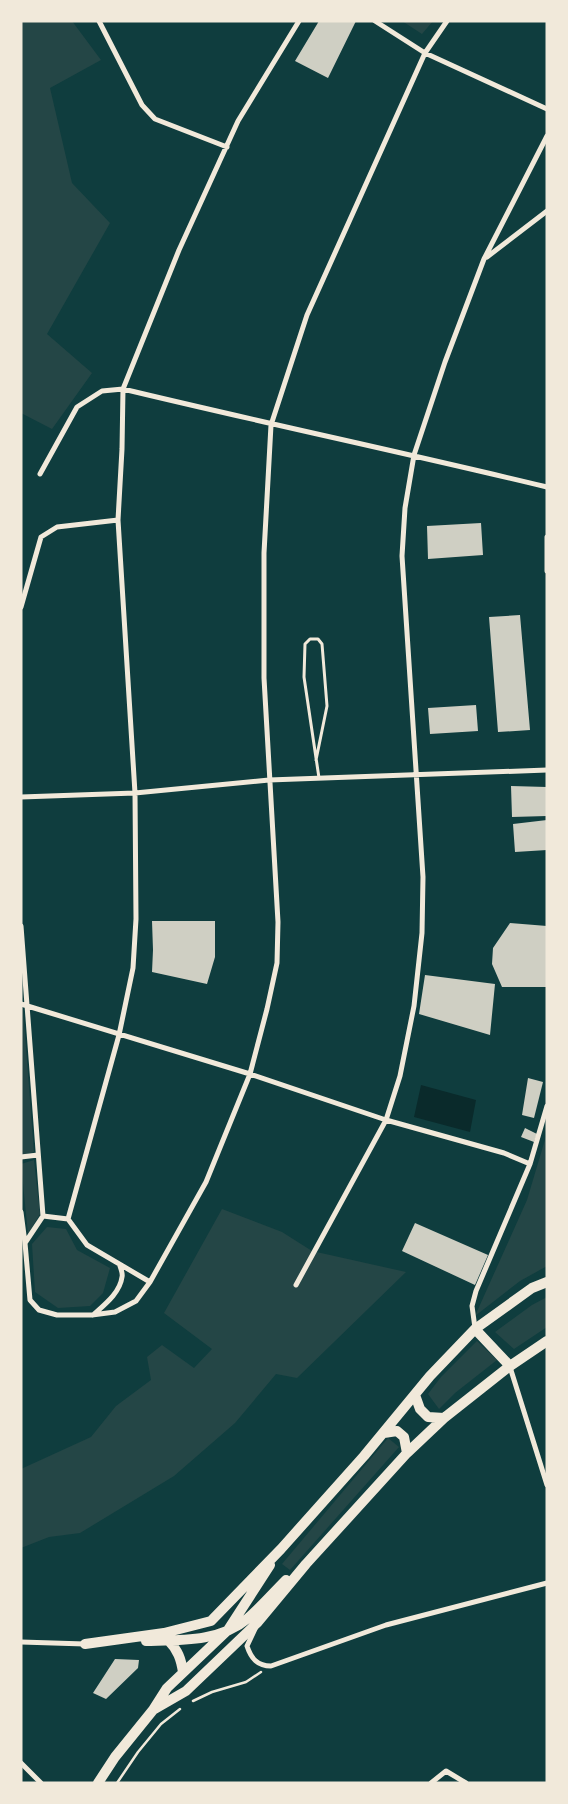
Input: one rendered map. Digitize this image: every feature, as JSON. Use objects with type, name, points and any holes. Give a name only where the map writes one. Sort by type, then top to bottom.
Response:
[{"type":"highway","points":[[85,1644],[164,1633],[211,1621],[281,1549],[384,1433],[430,1376],[475,1329],[532,1288],[547,1282]]},
{"type":"highway","points":[[475,1329],[510,1366]]},
{"type":"highway","points":[[150,1713],[186,1691],[257,1623],[306,1564],[407,1453],[444,1418],[510,1366],[547,1341]]},
{"type":"highway","points":[[416,1395],[420,1409],[428,1417],[444,1418]]},
{"type":"highway","points":[[384,1433],[397,1431],[404,1437],[407,1453]]},
{"type":"highway","points":[[98,1783],[114,1758],[168,1688],[228,1630],[281,1549]]},
{"type":"highway","points":[[85,1644],[214,1636],[246,1620],[287,1578],[306,1564]]},
{"type":"highway","points":[[168,1640],[176,1648],[183,1672]]},
{"type":"street","points":[[99,21],[142,105],[155,119],[227,147]]},
{"type":"street","points":[[68,1220],[119,1035],[133,968],[136,918],[135,792],[118,520],[123,389],[179,250],[238,121],[299,21]]},
{"type":"street","points":[[375,21],[425,53],[547,109]]},
{"type":"street","points":[[21,1212],[26,1243],[30,1300],[39,1310],[57,1315],[92,1315],[115,1312],[136,1301],[150,1282],[206,1182],[250,1074],[268,1009],[277,963],[278,922],[264,678],[264,552],[272,425],[307,316],[425,53],[447,21]]},
{"type":"street","points":[[296,1285],[386,1120],[400,1076],[414,1006],[422,933],[423,877],[402,556],[405,508],[414,455],[445,362],[484,259],[547,136]]},
{"type":"street","points":[[484,259],[547,211]]},
{"type":"street","points":[[40,474],[77,407],[102,391],[123,389],[272,425],[547,486]]},
{"type":"street","points":[[21,607],[41,537],[57,527],[118,520]]},
{"type":"street","points":[[547,537],[547,571]]},
{"type":"street","points":[[21,798],[135,792],[269,780],[547,770]]},
{"type":"street","points":[[21,926],[24,1004],[43,1216],[26,1243]]},
{"type":"street","points":[[24,1004],[119,1035],[250,1074],[386,1120],[504,1153],[530,1164]]},
{"type":"street","points":[[475,1329],[472,1306],[476,1291],[530,1164],[545,1122],[547,1106]]},
{"type":"street","points":[[21,1157],[38,1155]]},
{"type":"street","points":[[43,1216],[68,1220],[88,1246],[150,1282]]},
{"type":"street","points":[[92,1315],[110,1302],[122,1277],[120,1266]]},
{"type":"street","points":[[510,1366],[544,1470],[547,1485]]},
{"type":"street","points":[[257,1623],[247,1646],[250,1656],[258,1664],[271,1666],[386,1625],[547,1583]]},
{"type":"street","points":[[21,1642],[85,1644]]},
{"type":"street","points":[[21,1763],[41,1783]]},
{"type":"street","points":[[431,1783],[446,1771],[466,1783]]},
{"type":"lane","points":[[316,760],[327,706],[322,644],[318,639],[310,639],[305,644],[304,669],[316,760],[319,778]]},
{"type":"path","points":[[117,1783],[138,1752],[161,1724],[185,1705],[212,1692],[246,1682],[271,1666]]},
{"type":"shaded area","points":[[21,21],[72,21],[101,60],[50,88],[72,183],[110,223],[47,334],[92,373],[52,429],[21,413]]},
{"type":"shaded area","points":[[402,21],[433,21],[422,34]]},
{"type":"shaded area","points":[[21,1008],[23,1008],[34,1152],[22,1155]]},
{"type":"shaded area","points":[[421,1085],[476,1100],[470,1132],[414,1117]]},
{"type":"shaded area","points":[[547,1133],[547,1266],[520,1281],[475,1316],[527,1200]]},
{"type":"shaded area","points":[[34,1160],[40,1214],[28,1234],[21,1164]]},
{"type":"shaded area","points":[[222,1209],[282,1232],[312,1251],[406,1272],[297,1378],[276,1374],[235,1423],[174,1476],[80,1533],[49,1537],[21,1548],[21,1469],[91,1437],[116,1406],[151,1380],[147,1357],[162,1345],[194,1368],[212,1349],[164,1313]]},
{"type":"shaded area","points":[[47,1227],[66,1229],[77,1250],[110,1268],[103,1293],[90,1306],[58,1308],[35,1292],[32,1244]]},
{"type":"shaded area","points":[[547,1297],[547,1327],[514,1349],[495,1332],[532,1305]]},
{"type":"shaded area","points":[[477,1341],[497,1360],[455,1393],[439,1409],[428,1394],[441,1377]]},
{"type":"shaded area","points":[[388,1438],[399,1447],[290,1570],[282,1564]]},
{"type":"building","points":[[319,21],[356,21],[328,78],[295,61]]},
{"type":"building","points":[[481,523],[483,555],[428,559],[427,526]]},
{"type":"building","points":[[520,615],[530,730],[498,732],[489,617]]},
{"type":"building","points":[[476,705],[478,731],[430,734],[428,708]]},
{"type":"building","points":[[511,786],[547,787],[547,816],[512,817]]},
{"type":"building","points":[[547,820],[547,850],[515,852],[513,824]]},
{"type":"building","points":[[152,921],[215,921],[215,957],[207,984],[152,972]]},
{"type":"building","points":[[510,923],[547,926],[547,987],[502,987],[492,964],[493,948]]},
{"type":"building","points":[[425,975],[495,984],[490,1035],[419,1014]]},
{"type":"building","points":[[528,1078],[543,1082],[534,1118],[522,1115]]},
{"type":"building","points":[[525,1128],[537,1134],[534,1142],[521,1137]]},
{"type":"building","points":[[415,1223],[488,1255],[475,1285],[402,1251]]},
{"type":"building","points":[[115,1659],[139,1660],[138,1668],[106,1699],[93,1693]]}]
